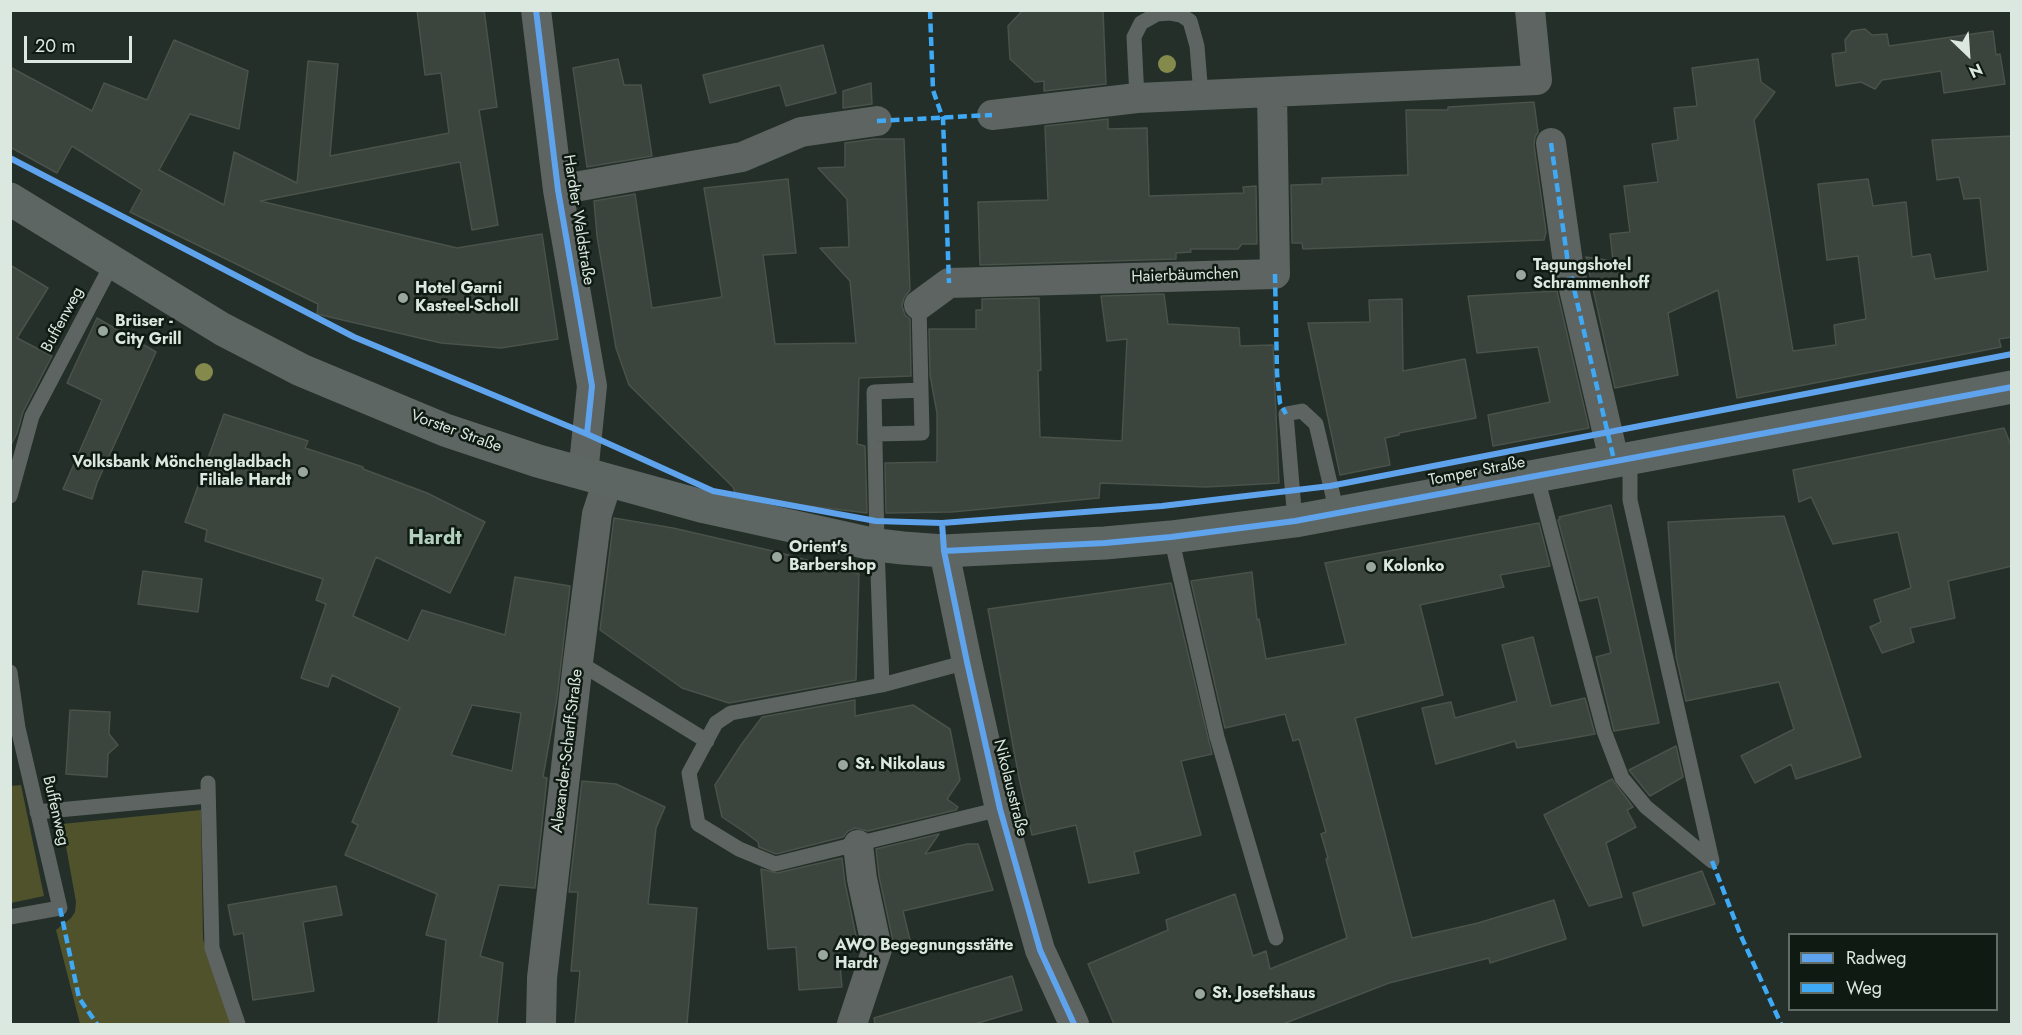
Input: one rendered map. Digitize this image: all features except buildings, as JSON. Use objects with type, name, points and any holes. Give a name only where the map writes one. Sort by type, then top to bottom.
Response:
[{"type":"main road","name":"Vorster Straße","points":[[10,199],[222,329],[301,370],[445,430],[538,461],[705,507],[877,545],[944,551]]},
{"type":"main road","name":"Tomper Straße","points":[[944,551],[1105,543],[1295,521],[1536,474],[2012,387]]},
{"type":"street","name":"Hardter Waldstraße","points":[[536,10],[558,190],[592,386],[595,477]]},
{"type":"street","points":[[992,116],[1137,98],[1537,80],[1530,10]]},
{"type":"street","name":"Haierbäumchen","points":[[919,305],[949,283],[1275,274],[1272,92]]},
{"type":"street","name":"Hardter Waldstraße","points":[[558,190],[742,157],[801,132],[877,121]]},
{"type":"street","points":[[1551,143],[1568,263],[1622,458]]},
{"type":"street","name":"Alexander-Scharff-Straße","points":[[541,1024],[542,978],[597,514],[595,477]]},
{"type":"street","name":"Nikolausstraße","points":[[944,551],[966,662],[1000,809],[1040,950],[1074,1024]]},
{"type":"street","points":[[852,1024],[877,949],[862,879],[858,845]]},
{"type":"lane","points":[[1137,98],[1134,37],[1141,23],[1156,14],[1170,13],[1181,15],[1190,21],[1197,46],[1201,94]]},
{"type":"lane","name":"Buffenweg","points":[[10,496],[32,416],[113,262]]},
{"type":"lane","points":[[875,434],[922,433],[919,305]]},
{"type":"lane","points":[[882,685],[874,392],[921,390]]},
{"type":"lane","points":[[1295,521],[1286,414],[1302,411],[1316,424],[1337,513]]},
{"type":"lane","points":[[1536,474],[1604,731],[1622,778],[1646,807],[1712,861],[1622,458]]},
{"type":"lane","points":[[1171,537],[1218,737],[1276,938]]},
{"type":"lane","points":[[578,662],[707,741]]},
{"type":"lane","name":"Nikolausstraße","points":[[966,662],[882,685],[731,713],[716,723],[689,773],[698,824],[739,849],[775,864],[1000,809]]},
{"type":"lane","name":"Buffenweg","points":[[10,672],[18,728],[60,908],[10,917]]},
{"type":"lane","points":[[37,812],[208,790],[212,948],[238,1024]]},
{"type":"green space","points":[[21,785],[44,896],[11,903],[11,786]]},
{"type":"green space","points":[[201,810],[203,939],[231,1024],[80,1024],[56,930],[71,918],[75,912],[76,902],[62,824]]},
{"type":"marked path","points":[[930,10],[933,90],[943,119],[949,283]]},
{"type":"marked path","points":[[877,121],[992,115]]},
{"type":"marked path","points":[[1551,143],[1568,263],[1614,460]]},
{"type":"marked path","points":[[1275,274],[1277,373],[1280,403],[1286,414]]},
{"type":"marked path","points":[[1712,861],[1741,936],[1781,1024]]},
{"type":"marked path","points":[[60,908],[79,998],[97,1024]]},
{"type":"cycle path","points":[[536,10],[558,190],[592,386],[587,434]]},
{"type":"cycle path","points":[[10,158],[354,337],[587,434],[713,491],[876,521],[942,523],[1162,506],[1330,486],[2012,354]]},
{"type":"cycle path","points":[[944,551],[1105,543],[1295,521],[2012,387]]},
{"type":"cycle path","points":[[942,523],[944,551],[1000,809],[1040,950],[1074,1024]]},
{"type":"place","name":"Tagungshotel Schrammenhoff","points":[[1521,275]]},
{"type":"place","name":"Hotel Garni Kasteel-Scholl","points":[[403,298]]},
{"type":"place","name":"Brüser - City Grill","points":[[103,331]]},
{"type":"place","name":"Volksbank Mönchengladbach Filiale Hardt","points":[[303,472]]},
{"type":"place","name":"Orient's Barbershop","points":[[777,557]]},
{"type":"place","name":"Kolonko","points":[[1371,567]]},
{"type":"place","name":"St. Nikolaus","points":[[843,765]]},
{"type":"place","name":"AWO Begegnungsstätte Hardt","points":[[823,955]]},
{"type":"place","name":"St. Josefshaus","points":[[1200,994]]},
{"type":"district","name":"Hardt","points":[[435,539]]}]
